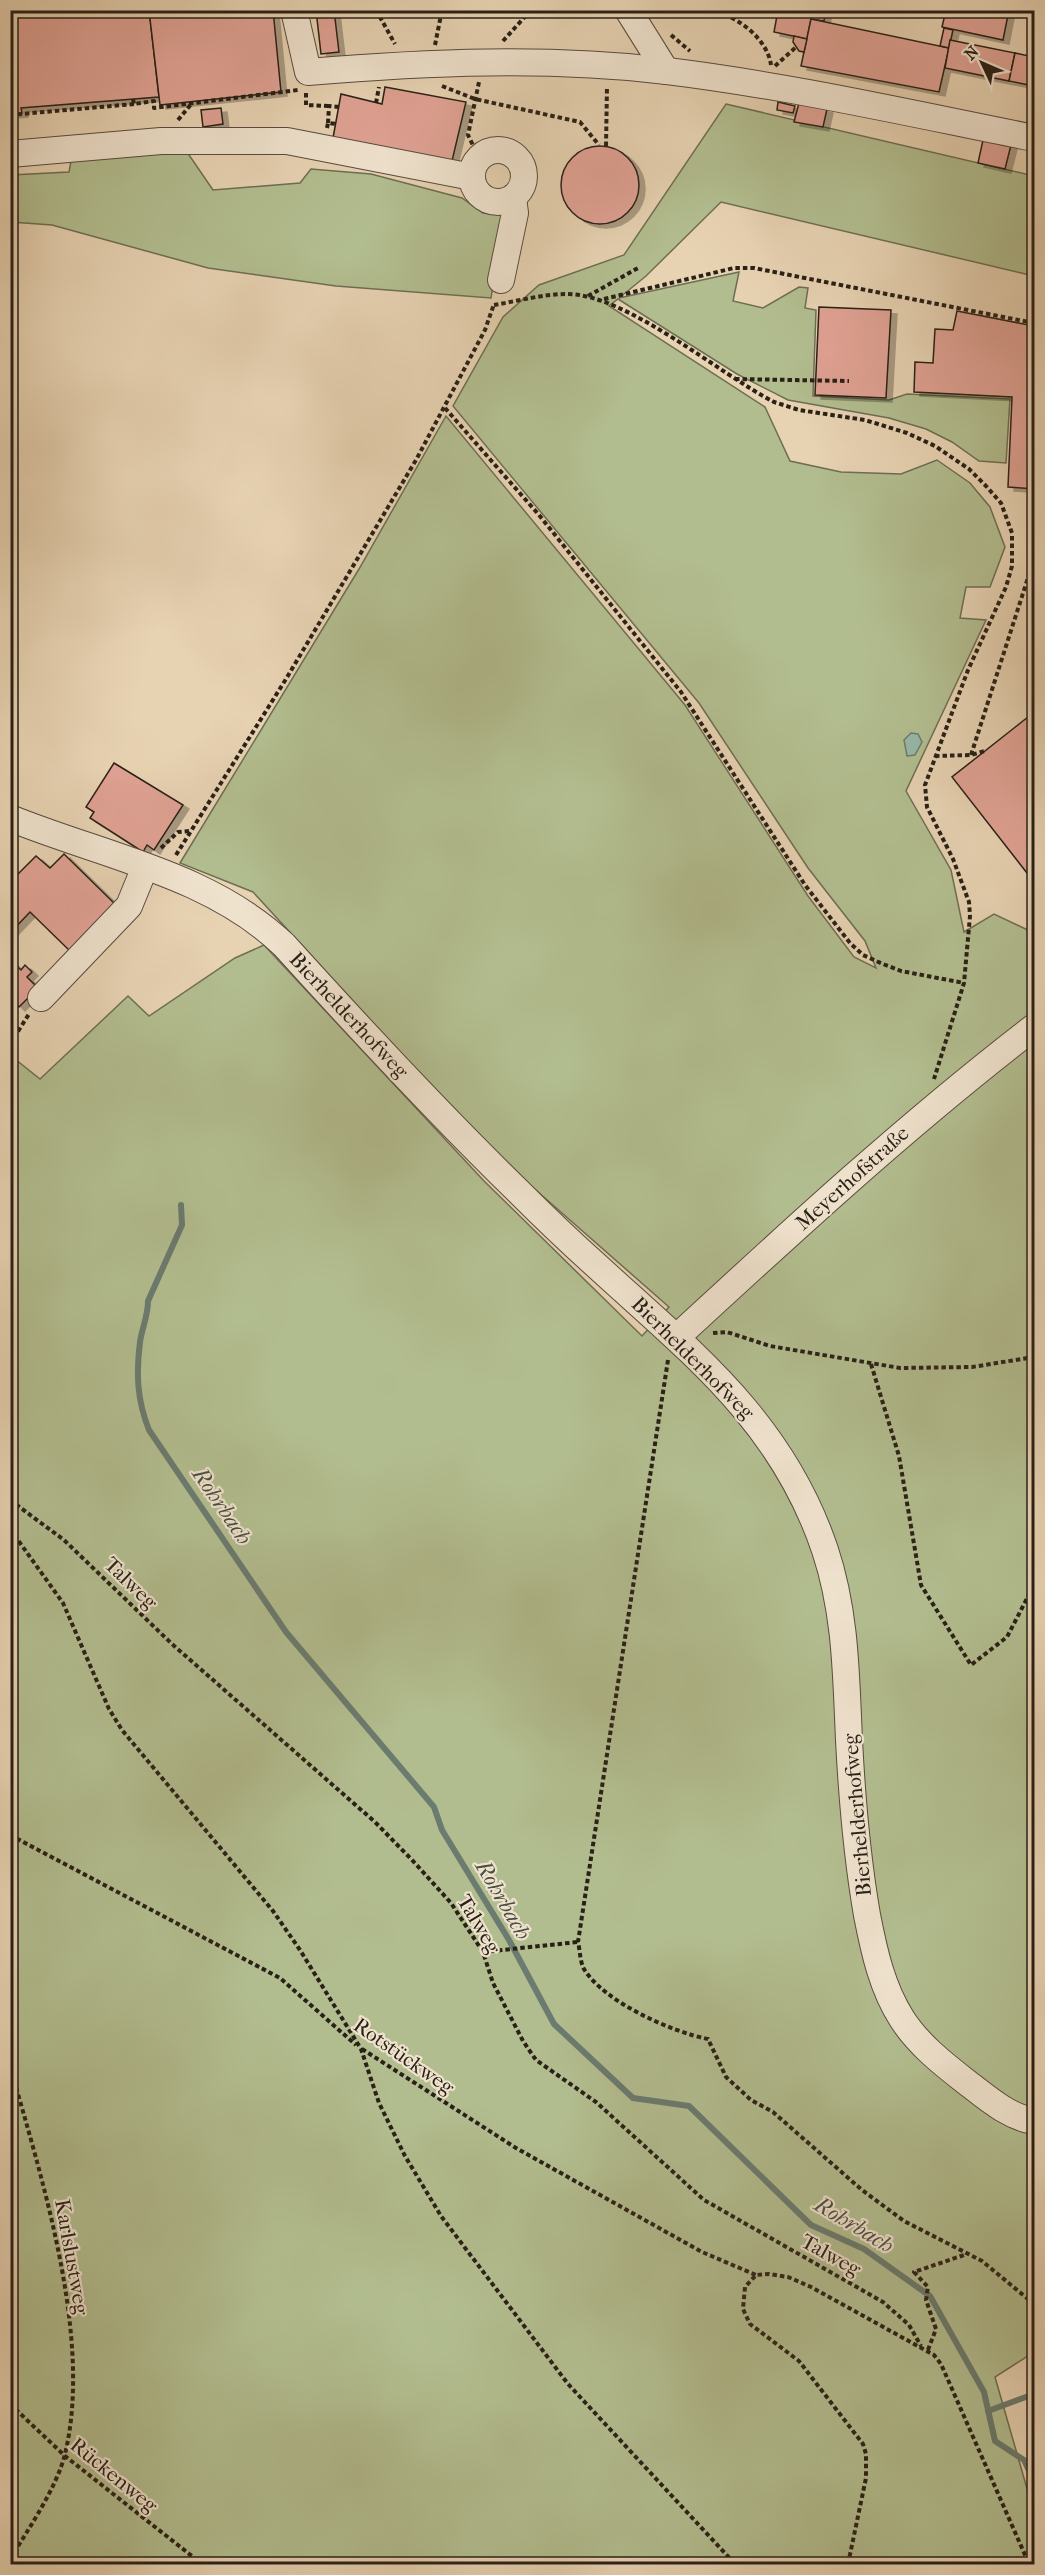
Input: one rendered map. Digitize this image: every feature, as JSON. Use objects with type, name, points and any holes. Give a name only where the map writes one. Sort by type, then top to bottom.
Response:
[{"type":"street","points":[[294,10],[308,72],[484,60],[666,71],[847,102],[1035,138]]},
{"type":"street","points":[[628,10],[666,71]]},
{"type":"street","points":[[10,154],[161,141],[287,141],[476,168],[498,150],[508,152],[520,161],[524,181],[513,198],[513,225],[501,280]]},
{"type":"street","points":[[476,168],[477,191],[484,199],[499,203],[513,198]]},
{"type":"street","name":"Bierhelderhofweg","points":[[10,818],[155,864],[236,906],[275,937],[475,1149],[597,1267],[677,1337],[731,1391],[772,1443],[807,1504],[826,1551],[844,1631],[853,1804],[860,1875],[873,1943],[889,1995],[906,2025],[947,2067],[1002,2108],[1035,2121]]},
{"type":"street","points":[[40,998],[129,906],[155,864]]},
{"type":"street","name":"Meyerhofstraße","points":[[677,1337],[846,1181],[934,1106],[1035,1027]]},
{"type":"path","points":[[376,10],[403,64]]},
{"type":"path","points":[[432,63],[442,10]]},
{"type":"path","points":[[476,168],[468,135],[484,60],[531,10]]},
{"type":"path","points":[[710,10],[727,12],[746,26],[770,56],[772,68]]},
{"type":"path","points":[[669,33],[692,52]]},
{"type":"path","points":[[772,68],[796,46]]},
{"type":"path","points":[[760,66],[772,68]]},
{"type":"path","points":[[606,146],[608,68]]},
{"type":"path","points":[[306,89],[306,105],[339,107]]},
{"type":"path","points":[[10,115],[154,101],[154,108],[284,92]]},
{"type":"path","points":[[475,99],[580,122],[599,145]]},
{"type":"path","points":[[328,123],[329,106]]},
{"type":"path","points":[[588,296],[638,268]]},
{"type":"path","points":[[603,299],[734,268],[754,268],[1035,323]]},
{"type":"path","points":[[155,864],[190,831],[350,575],[445,408],[485,330],[501,280]]},
{"type":"path","points":[[494,305],[548,296],[588,296],[603,299],[774,402],[799,410],[864,420],[907,433],[935,446],[969,469],[1000,503],[1012,533],[1012,566],[994,616],[964,678],[925,785],[925,798],[953,859],[969,902],[970,928],[964,983],[932,1084],[934,1106]]},
{"type":"path","points":[[735,379],[849,381]]},
{"type":"path","points":[[445,408],[547,524],[681,692],[805,885],[850,943],[863,955],[892,968],[964,983]]},
{"type":"path","points":[[971,755],[1034,560]]},
{"type":"path","points":[[935,756],[971,755],[985,751]]},
{"type":"path","points":[[155,864],[178,832],[190,831]]},
{"type":"path","points":[[10,1044],[40,998]]},
{"type":"path","points":[[1035,1357],[972,1367],[900,1368],[871,1365],[770,1346],[727,1332],[677,1337],[664,1368],[578,1942],[583,1968],[598,1986],[623,2003],[682,2034],[708,2039],[726,2077],[751,2100],[772,2112],[862,2190],[904,2221],[982,2261],[1035,2304]]},
{"type":"path","points":[[871,1365],[899,1456],[921,1585],[971,1665],[1007,1637],[1035,1585]]},
{"type":"path","name":"Talweg","points":[[10,1500],[64,1539],[172,1644],[375,1822],[451,1903],[483,1952],[493,1983],[523,2041],[536,2060],[596,2102],[704,2200],[883,2302],[909,2325],[921,2346]]},
{"type":"path","points":[[10,1529],[63,1603],[109,1709],[122,1730],[273,1911],[361,2049],[379,2103],[405,2156],[441,2216],[568,2384],[735,2565]]},
{"type":"path","name":"Rotstückweg","points":[[10,1835],[280,1978],[361,2049],[516,2148],[702,2252],[756,2275],[769,2274],[812,2287],[928,2350]]},
{"type":"path","points":[[483,1952],[578,1942]]},
{"type":"path","name":"Karlslustweg","points":[[10,2066],[43,2184],[68,2312],[74,2386],[65,2456],[39,2513],[10,2559]]},
{"type":"path","points":[[968,2254],[914,2272],[928,2287],[926,2293],[936,2329],[928,2350],[941,2364],[1029,2565]]},
{"type":"path","points":[[756,2275],[750,2280],[742,2294],[745,2316],[759,2331],[799,2361],[832,2407],[853,2429],[866,2454],[866,2478],[848,2565]]},
{"type":"path","name":"Rückenweg","points":[[10,2404],[65,2456],[202,2565]]},
{"type":"green space","points":[[726,104],[1034,176],[1034,276],[721,202],[646,276],[619,298],[739,272],[733,301],[763,308],[799,287],[808,288],[805,308],[816,310],[813,396],[889,400],[907,394],[1010,399],[1006,463],[979,461],[952,442],[926,429],[889,418],[788,400],[737,374],[618,299],[609,306],[765,407],[790,461],[841,472],[901,474],[937,460],[970,483],[990,507],[1005,547],[990,587],[966,587],[960,618],[986,620],[906,791],[951,870],[964,932],[994,914],[1034,933],[1034,2352],[995,2377],[1034,2513],[1034,2564],[11,2564],[10,1055],[40,1079],[128,996],[149,1016],[235,958],[264,945],[484,1181],[642,1336],[669,1307],[513,1170],[400,1052],[253,892],[180,863],[359,569],[446,416],[685,705],[808,896],[854,957],[876,968],[865,941],[808,868],[699,703],[453,406],[503,317],[539,285],[624,255]]},
{"type":"green space","points":[[143,151],[187,152],[213,190],[300,183],[311,169],[371,174],[462,198],[483,213],[504,215],[491,298],[336,286],[208,268],[52,225],[11,222],[11,175],[69,172],[71,161]]},
{"type":"shaded area","points":[[911,733],[918,734],[922,742],[915,755],[907,756],[904,740]]},
{"type":"building","points":[[46,10],[149,10],[159,97],[21,108],[22,113],[10,114],[10,14]]},
{"type":"building","points":[[149,10],[273,10],[281,92],[160,105]]},
{"type":"building","points":[[316,10],[334,10],[339,52],[321,54]]},
{"type":"building","points":[[778,10],[826,10],[824,21],[811,19],[807,39],[774,32]]},
{"type":"building","points":[[946,10],[1009,10],[1003,40],[942,27]]},
{"type":"building","points":[[811,19],[949,48],[939,92],[801,66]]},
{"type":"building","points":[[944,28],[953,30],[949,48],[940,46]]},
{"type":"building","points":[[794,36],[807,39],[804,52],[799,51],[793,42]]},
{"type":"building","points":[[950,40],[1015,53],[1009,81],[945,68]]},
{"type":"building","points":[[1015,53],[1034,57],[1034,86],[1009,81]]},
{"type":"building","points":[[385,87],[466,102],[452,161],[333,138],[341,94],[382,104]]},
{"type":"building","points":[[778,102],[795,106],[793,113],[777,110]]},
{"type":"building","points":[[799,103],[827,109],[823,127],[794,122]]},
{"type":"building","points":[[221,108],[223,124],[203,127],[201,110]]},
{"type":"building","points":[[983,140],[1011,145],[1005,169],[978,163]]},
{"type":"building","points":[[600,146],[615,149],[628,157],[636,170],[639,185],[636,200],[628,213],[615,221],[600,224],[585,221],[572,213],[564,200],[561,185],[564,170],[572,157],[585,149]]},
{"type":"building","points":[[819,307],[891,310],[886,398],[815,395]]},
{"type":"building","points":[[957,311],[1034,326],[1034,489],[1008,487],[1012,397],[914,392],[915,362],[933,363],[935,329],[953,330]]},
{"type":"building","points":[[1028,717],[1034,725],[1034,882],[952,777]]},
{"type":"building","points":[[114,763],[183,805],[154,850],[147,845],[143,852],[90,818],[94,812],[86,807]]},
{"type":"building","points":[[64,854],[116,905],[72,953],[30,912],[10,933],[10,882],[36,856],[50,868]]},
{"type":"building","points":[[10,960],[21,970],[25,965],[32,972],[27,977],[38,988],[19,1007],[10,998]]},
{"type":"waterway","name":"Rohrbach","points":[[181,1205],[182,1225],[148,1301],[140,1342],[138,1387],[149,1430],[286,1632],[434,1807],[442,1830],[509,1940],[554,2024],[633,2098],[689,2106],[811,2225],[864,2249],[930,2296],[984,2392],[995,2441],[1024,2460],[1034,2481]]},
{"type":"waterway","points":[[988,2411],[1034,2394]]}]
